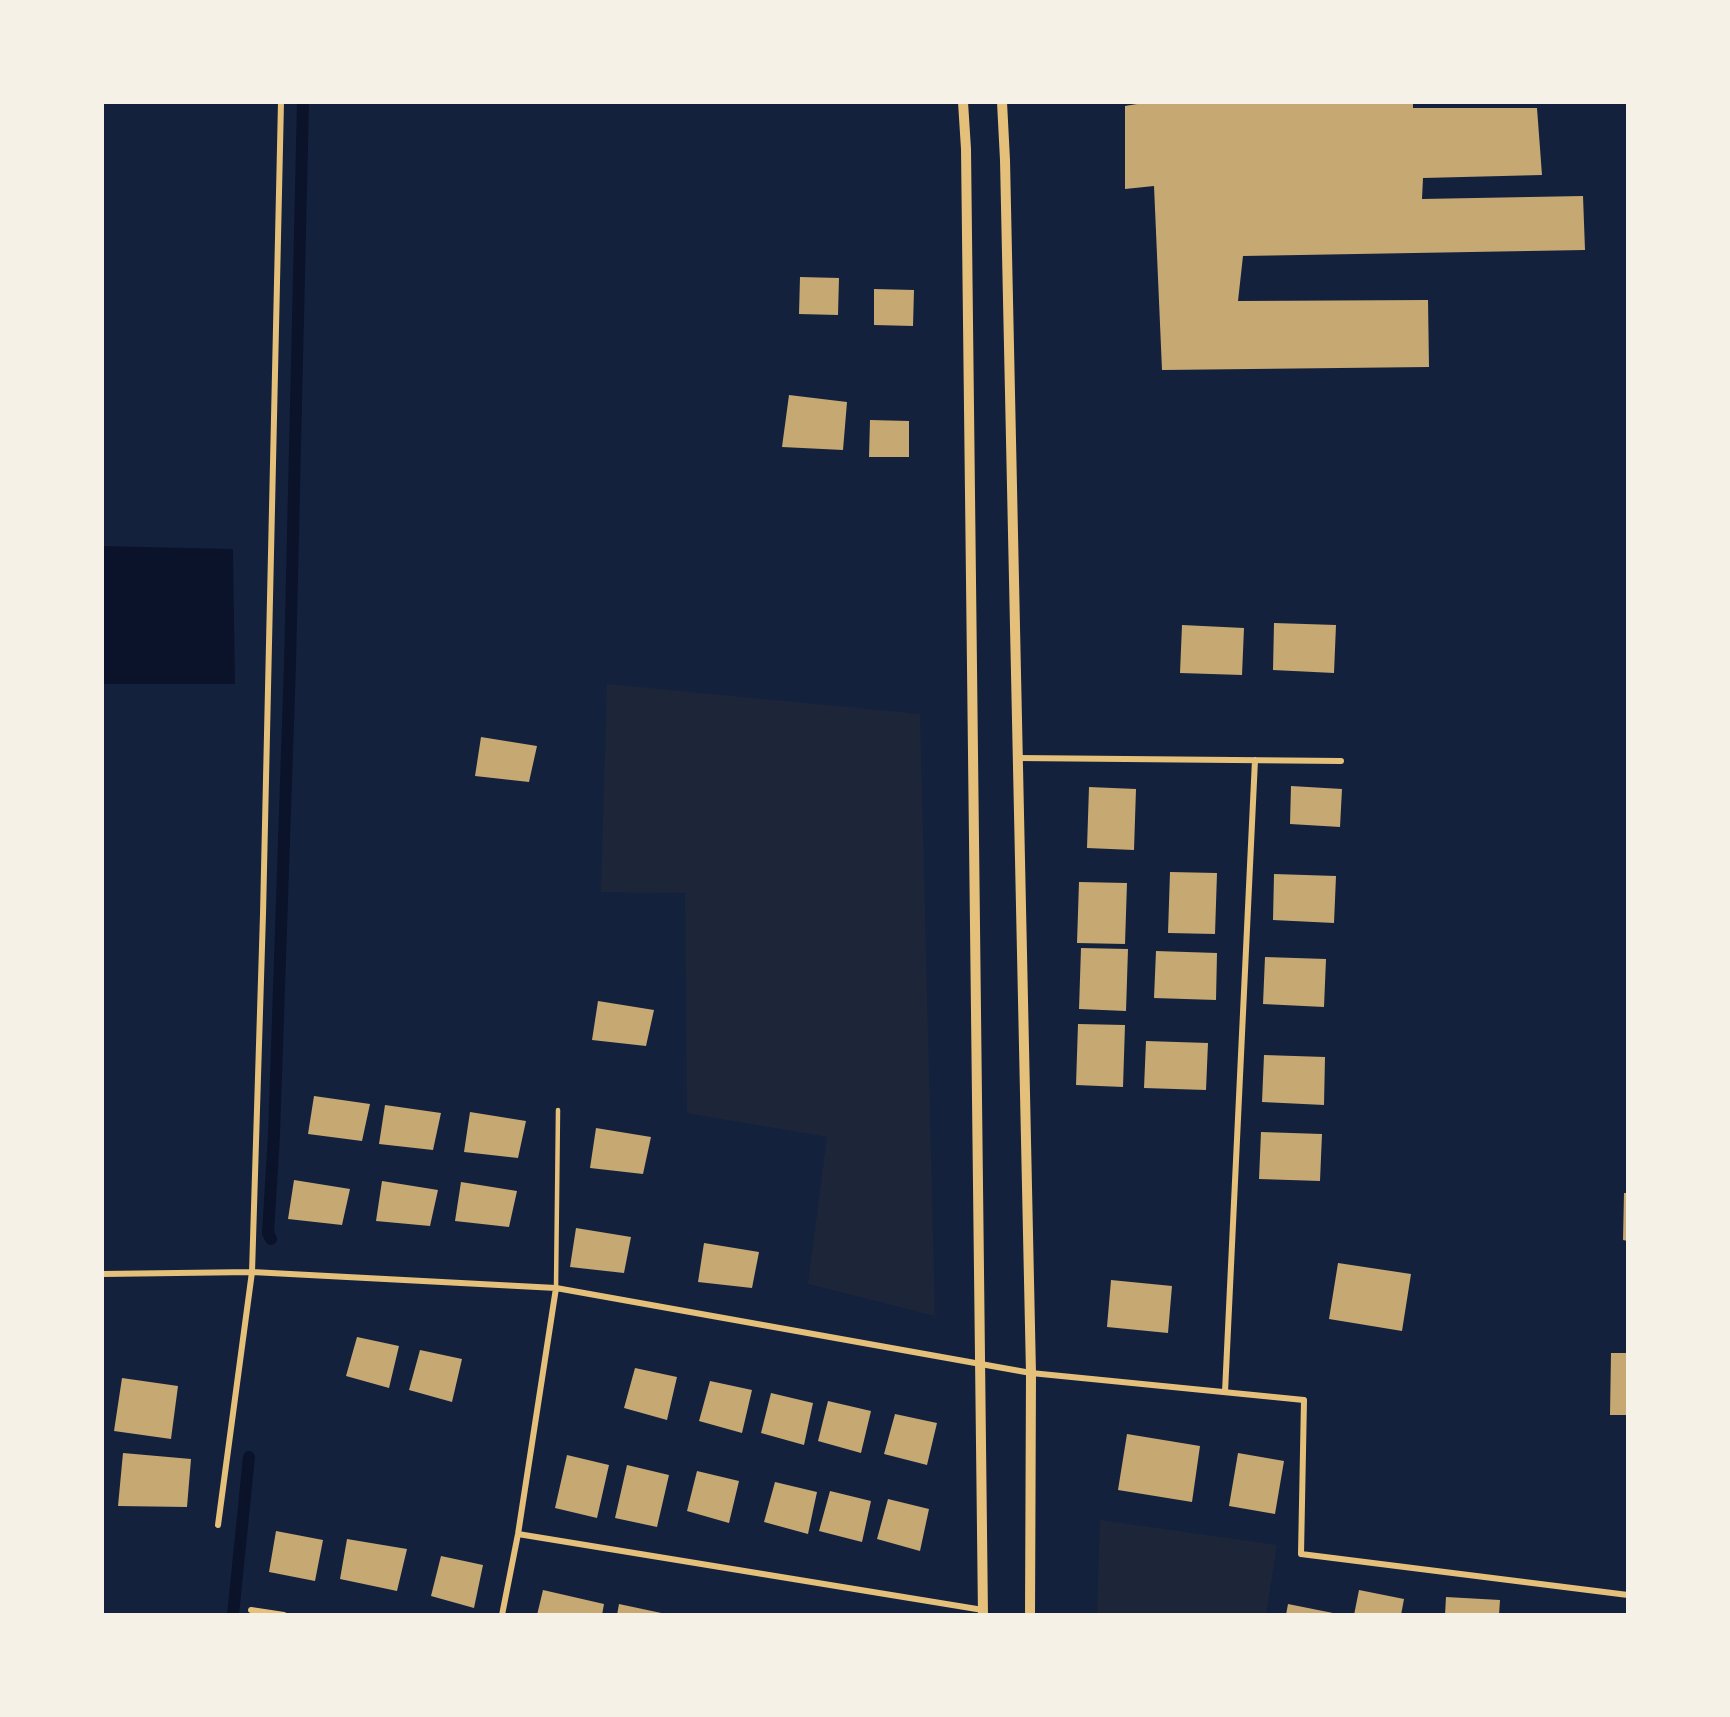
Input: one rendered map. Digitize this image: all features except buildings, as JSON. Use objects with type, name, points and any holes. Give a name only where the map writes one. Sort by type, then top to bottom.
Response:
[{"type":"street","points":[[218,1526],[252,1272],[263,914],[281,102]]},
{"type":"street","points":[[518,1534],[983,1612],[966,149],[963,102]]},
{"type":"street","points":[[1002,102],[1031,1374],[1030,1615]]},
{"type":"street","points":[[1018,758],[1341,761]]},
{"type":"street","points":[[1225,1392],[1255,760]]},
{"type":"street","points":[[102,1274],[252,1272],[556,1288],[1031,1374],[1304,1400],[1301,1554],[1628,1595]]},
{"type":"street","points":[[502,1615],[518,1534],[556,1288]]},
{"type":"street","points":[[251,1610],[284,1615]]},
{"type":"lane","points":[[556,1288],[558,1110]]},
{"type":"shaded area","points":[[102,546],[233,549],[235,684],[102,684]]},
{"type":"shaded area","points":[[607,684],[920,714],[935,1316],[808,1284],[827,1137],[687,1113],[685,893],[601,892]]},
{"type":"shaded area","points":[[1100,1520],[1277,1545],[1266,1615],[1097,1615]]},
{"type":"waterway","points":[[271,1239],[268,1233],[274,1135],[290,664],[303,102]]},
{"type":"waterway","points":[[233,1615],[249,1457]]}]
